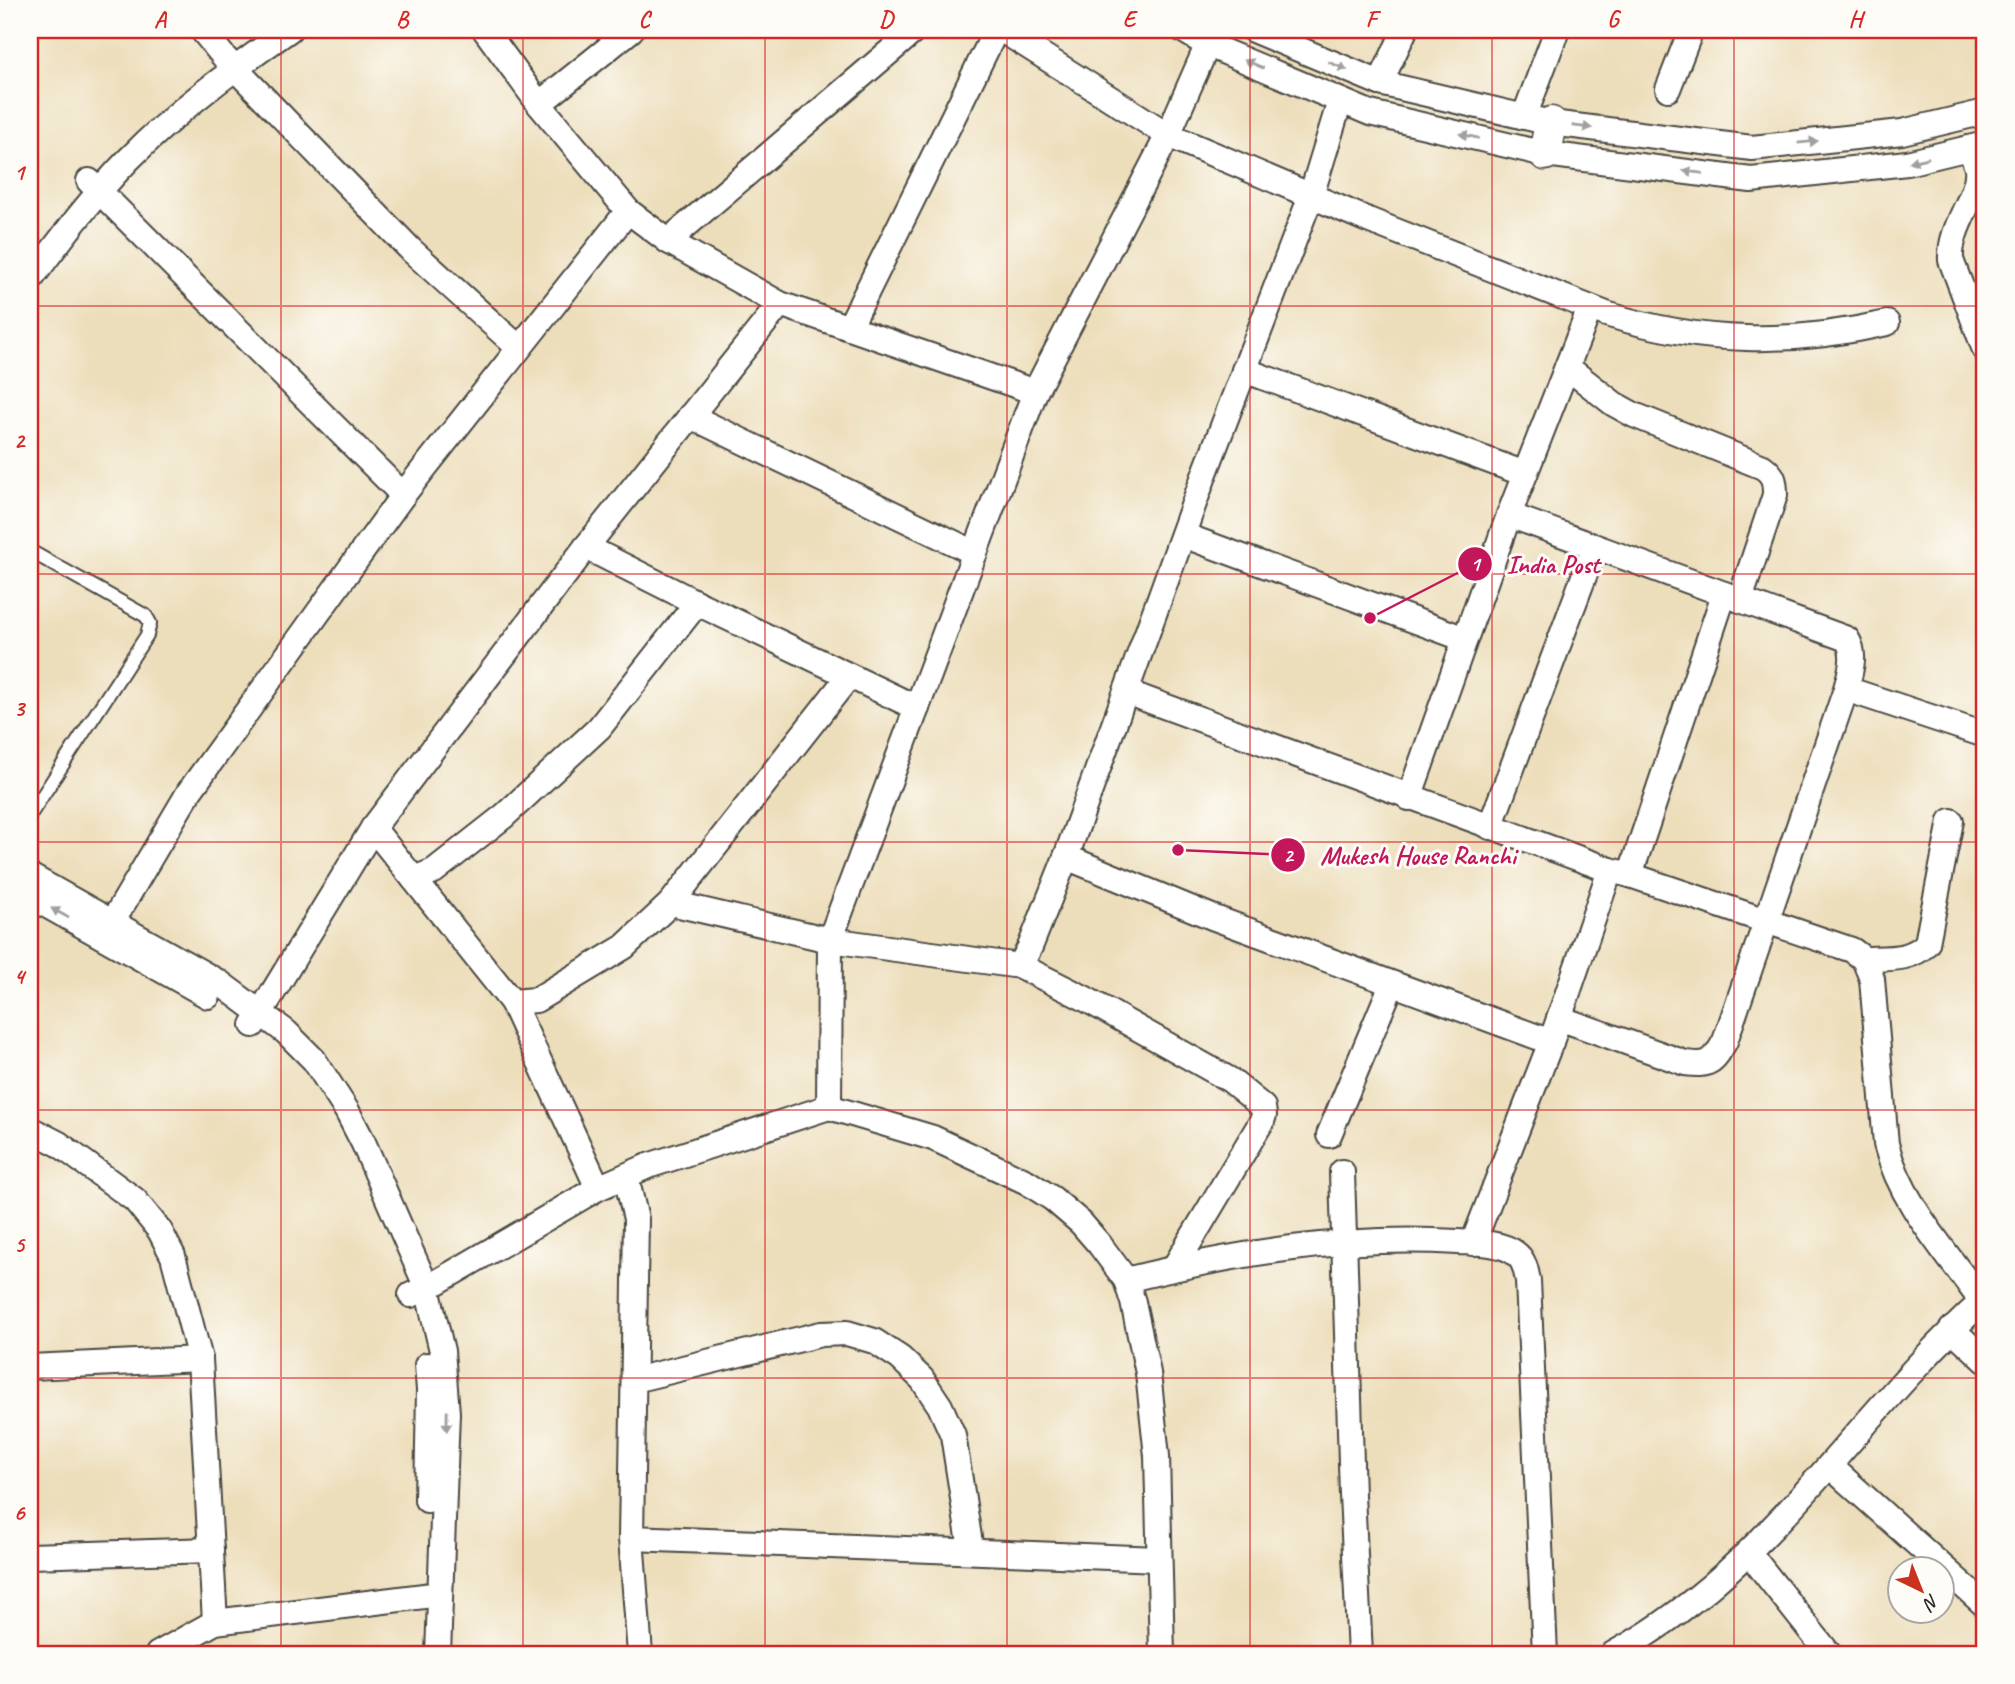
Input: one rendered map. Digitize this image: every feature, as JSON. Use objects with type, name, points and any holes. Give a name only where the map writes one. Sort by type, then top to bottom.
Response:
[{"type":"street","points":[[202,30],[411,250],[519,348]]},
{"type":"street","points":[[30,253],[94,186],[144,144],[261,30]]},
{"type":"street","points":[[230,62],[289,30]]},
{"type":"street","points":[[485,30],[539,104],[628,211],[668,241],[780,304],[1035,392]]},
{"type":"street","points":[[539,104],[631,30]]},
{"type":"street","points":[[668,241],[915,30]]},
{"type":"street","points":[[849,328],[996,30]]},
{"type":"street","points":[[1002,30],[1168,135],[1590,308],[1645,326],[1760,340],[1821,336],[1887,323]]},
{"type":"street","points":[[1183,30],[1210,37],[1370,113],[1545,154],[1751,180],[1907,163],[1977,146],[1977,170],[1950,246],[1951,260],[1985,351]]},
{"type":"street","points":[[1253,30],[1380,83],[1537,120],[1752,148],[1902,132],[1985,112]]},
{"type":"street","points":[[1380,83],[1405,30]]},
{"type":"street","points":[[1545,154],[1537,120],[1557,30]]},
{"type":"street","points":[[1668,89],[1691,30]]},
{"type":"street","points":[[830,1107],[830,940],[1035,392],[1168,135],[1210,37]]},
{"type":"street","points":[[1020,967],[1066,857],[1311,195],[1340,101]]},
{"type":"street","points":[[30,280],[94,186]]},
{"type":"street","points":[[94,186],[403,495]]},
{"type":"street","points":[[107,929],[189,792],[403,495],[628,211]]},
{"type":"street","points":[[257,1018],[373,828],[586,547],[780,304]]},
{"type":"street","points":[[1409,798],[1509,515],[1590,308]]},
{"type":"street","points":[[1473,1243],[1559,1018],[1775,495],[1772,473],[1763,467],[1634,415],[1614,404],[1567,367]]},
{"type":"street","points":[[1244,370],[1525,474]]},
{"type":"street","points":[[690,416],[975,553]]},
{"type":"street","points":[[1509,515],[1847,639],[1852,647],[1853,657],[1846,689],[1767,922],[1725,1041],[1716,1058],[1703,1066],[1685,1063],[1559,1018]]},
{"type":"street","points":[[1183,536],[1465,639]]},
{"type":"street","points":[[586,547],[917,708]]},
{"type":"street","points":[[1490,827],[1595,547]]},
{"type":"street","points":[[414,879],[434,871],[504,816],[599,728],[697,603]]},
{"type":"street","points":[[512,1002],[536,1000],[624,947],[671,903],[849,676]]},
{"type":"street","points":[[1846,689],[1985,735]]},
{"type":"street","points":[[1126,692],[1490,827],[1852,950],[1864,959],[1872,979],[1886,1144],[1892,1169],[1904,1192],[1984,1300],[1952,1329],[1749,1553],[1686,1607],[1653,1645],[1613,1654]]},
{"type":"street","points":[[1864,959],[1909,956],[1920,951],[1927,943],[1951,821]]},
{"type":"street","points":[[373,828],[512,1002],[598,1188]]},
{"type":"street","points":[[1066,857],[1212,917],[1551,1042]]},
{"type":"street","points":[[30,876],[107,929]]},
{"type":"street","points":[[30,896],[107,929],[220,984],[257,1018],[286,1032],[314,1060],[347,1111],[363,1142],[442,1351],[447,1413],[433,1595],[421,1654]]},
{"type":"street","points":[[671,903],[830,940],[1020,967],[1084,998],[1230,1080],[1263,1107],[1264,1115],[1174,1268]]},
{"type":"street","points":[[1329,1135],[1392,984]]},
{"type":"street","points":[[419,1292],[598,1188],[649,1166],[830,1107],[933,1138],[1027,1182],[1053,1199],[1081,1223],[1126,1280],[1140,1327],[1157,1456],[1162,1654]]},
{"type":"street","points":[[30,1129],[59,1144],[135,1200],[160,1231],[173,1256],[200,1359],[215,1622]]},
{"type":"street","points":[[1342,1172],[1360,1654]]},
{"type":"street","points":[[626,1177],[636,1219],[631,1538],[640,1654]]},
{"type":"street","points":[[1126,1280],[1174,1268],[1346,1241],[1473,1243],[1500,1246],[1513,1251],[1525,1266],[1528,1281],[1545,1654]]},
{"type":"street","points":[[1952,1329],[1985,1360]]},
{"type":"street","points":[[634,1380],[821,1334],[847,1333],[874,1341],[900,1358],[922,1379],[940,1406],[953,1435],[971,1550]]},
{"type":"street","points":[[30,1367],[200,1359]]},
{"type":"street","points":[[1830,1466],[1985,1605]]},
{"type":"street","points":[[631,1538],[1159,1559]]},
{"type":"street","points":[[30,1556],[211,1550]]},
{"type":"street","points":[[1749,1553],[1829,1654]]},
{"type":"street","points":[[158,1654],[215,1622],[433,1595]]},
{"type":"street","points":[[433,1595],[438,1654]]},
{"type":"lane","points":[[30,551],[146,616],[150,623],[147,635],[30,815]]},
{"type":"place","name":"India Post","points":[[1370,618]]},
{"type":"place","name":"Mukesh House Ranchi","points":[[1178,850]]}]
